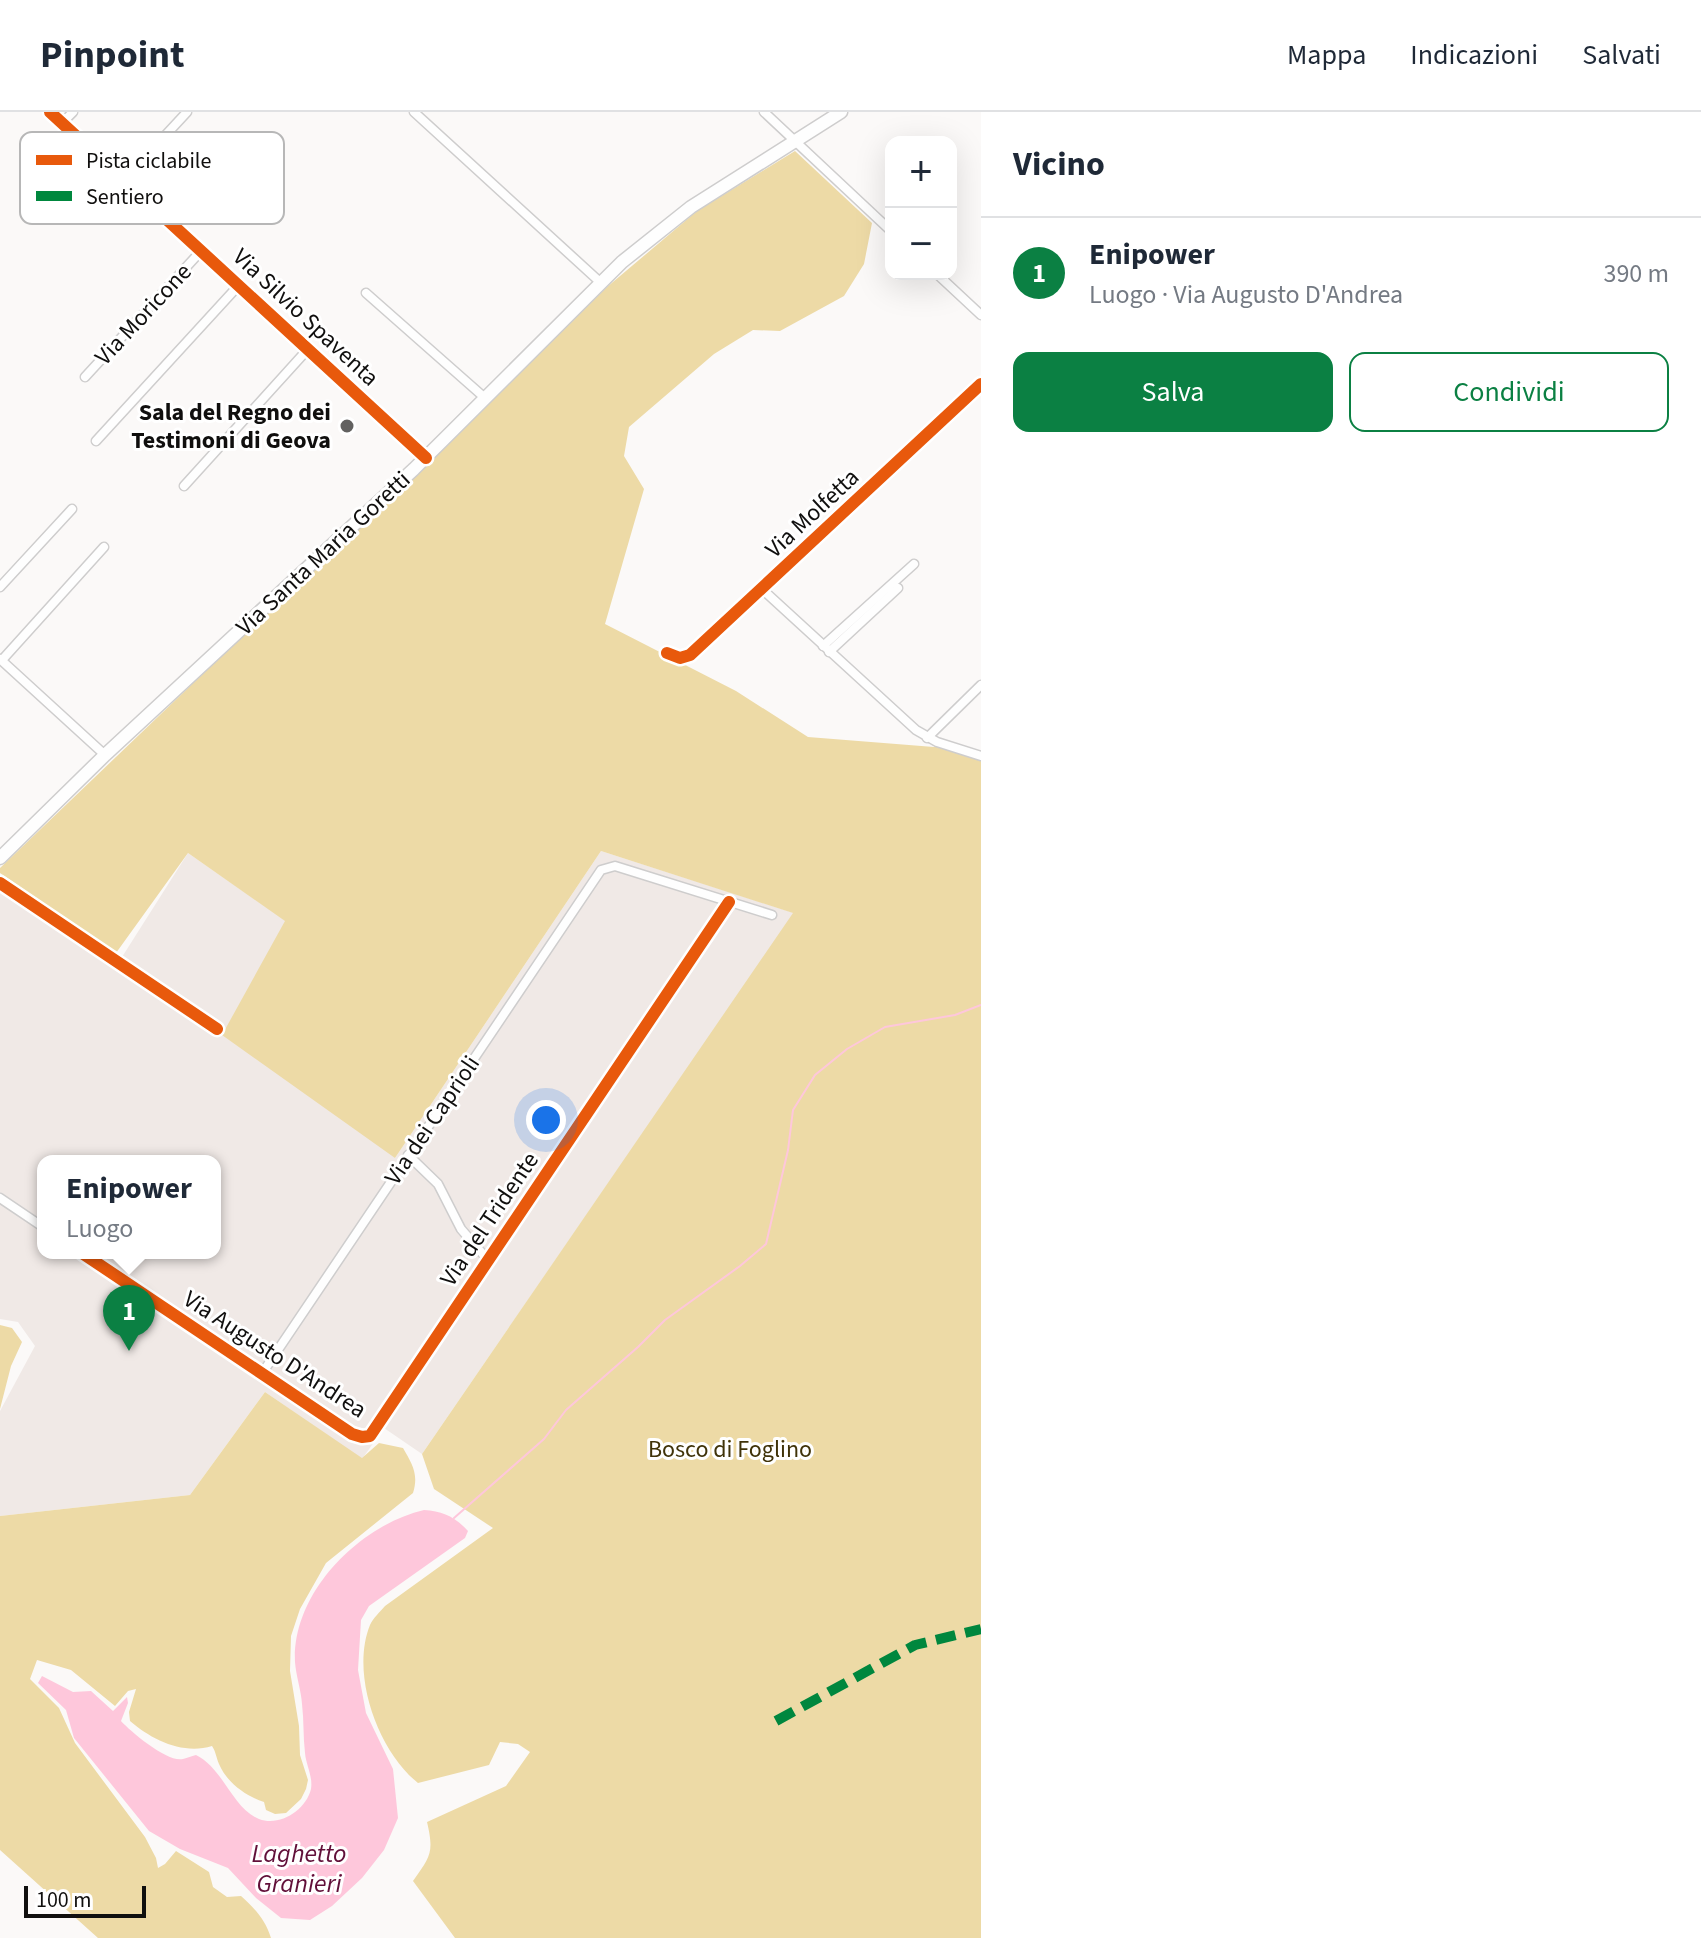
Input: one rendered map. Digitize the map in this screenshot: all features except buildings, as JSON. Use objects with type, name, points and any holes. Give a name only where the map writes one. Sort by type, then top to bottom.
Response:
[{"type":"main road","name":"Via Santa Maria Goretti","points":[[0,858],[105,755],[426,458],[600,282],[683,212],[841,112]]},
{"type":"street","name":"Via Silvio Spaventa","points":[[50,112],[72,132]]},
{"type":"street","points":[[62,123],[73,112]]},
{"type":"street","points":[[168,132],[187,112]]},
{"type":"street","points":[[414,112],[600,282]]},
{"type":"street","points":[[764,112],[885,225]]},
{"type":"street","name":"Via Silvio Spaventa","points":[[172,224],[426,458]]},
{"type":"street","name":"Via Moricone","points":[[85,377],[201,251]]},
{"type":"street","points":[[943,280],[981,315]]},
{"type":"street","points":[[96,441],[239,285]]},
{"type":"street","points":[[366,293],[485,398]]},
{"type":"street","points":[[184,486],[308,349]]},
{"type":"street","name":"Via Molfetta","points":[[667,653],[680,658],[690,655],[981,384]]},
{"type":"street","points":[[0,587],[72,509]]},
{"type":"street","points":[[104,547],[1,660],[105,755]]},
{"type":"street","points":[[826,649],[914,564]]},
{"type":"street","points":[[826,649],[898,588]]},
{"type":"street","points":[[762,589],[927,738],[981,756]]},
{"type":"street","points":[[927,738],[981,685]]},
{"type":"street","name":"Via dei Caprioli","points":[[261,1375],[605,867],[615,866],[729,902]]},
{"type":"street","points":[[0,883],[217,1029]]},
{"type":"street","points":[[729,902],[772,915]]},
{"type":"street","name":"Via del Tridente","points":[[365,1437],[375,1431],[729,902]]},
{"type":"street","points":[[408,1155],[435,1179],[461,1229],[488,1260]]},
{"type":"street","points":[[0,1198],[37,1223]]},
{"type":"street","name":"Via Augusto D'Andrea","points":[[91,1259],[353,1435],[365,1437]]},
{"type":"shaded area","points":[[601,851],[794,913],[422,1454],[384,1428],[362,1459],[265,1392],[190,1495],[0,1516],[0,1411],[35,1346],[18,1322],[0,1319],[0,891],[115,968],[188,853],[286,921],[395,1158]]},
{"type":"green space","name":"Bosco di Foglino","points":[[795,151],[872,223],[864,264],[844,296],[780,331],[753,330],[714,354],[629,427],[624,456],[644,489],[605,624],[736,691],[808,737],[934,747],[947,740],[981,752],[981,1938],[455,1938],[413,1881],[429,1853],[427,1822],[506,1786],[530,1752],[518,1744],[500,1742],[489,1765],[418,1783],[391,1752],[372,1710],[363,1666],[365,1645],[373,1620],[385,1606],[493,1528],[434,1489],[422,1454],[793,913],[601,851],[395,1158],[222,1035],[285,921],[188,853],[116,953],[0,873],[0,868],[607,287],[697,211]]},
{"type":"green space","points":[[0,1325],[12,1328],[22,1342],[11,1366],[0,1409]]},
{"type":"green space","points":[[265,1392],[362,1458],[379,1443],[403,1448],[415,1475],[413,1493],[326,1563],[300,1609],[291,1636],[290,1671],[299,1726],[300,1755],[308,1780],[301,1799],[286,1813],[275,1814],[266,1810],[264,1802],[232,1783],[222,1771],[212,1746],[190,1749],[168,1744],[130,1721],[129,1712],[136,1689],[128,1691],[115,1706],[71,1670],[37,1660],[30,1679],[59,1708],[75,1743],[145,1837],[158,1868],[176,1851],[209,1872],[213,1887],[227,1897],[241,1896],[259,1915],[271,1938],[98,1938],[0,1850],[0,1516],[190,1495]]},
{"type":"water","name":"Laghetto Granieri","points":[[424,1510],[453,1518],[468,1531],[465,1538],[369,1606],[361,1620],[358,1670],[366,1713],[393,1769],[398,1818],[384,1850],[362,1878],[332,1906],[310,1920],[281,1918],[256,1898],[228,1868],[180,1849],[149,1831],[74,1738],[66,1710],[38,1683],[42,1676],[73,1692],[91,1691],[113,1711],[127,1697],[128,1703],[121,1721],[141,1739],[176,1759],[196,1755],[214,1769],[250,1814],[267,1821],[283,1819],[304,1804],[311,1789],[295,1662],[297,1636],[305,1611],[334,1565],[354,1546],[376,1530]]},
{"type":"waterway","points":[[454,1518],[544,1439],[566,1410],[665,1320],[766,1244],[788,1150],[793,1110],[815,1075],[847,1049],[885,1027],[955,1015],[981,1005]]},
{"type":"marked path","points":[[776,1721],[915,1645],[981,1629]]},
{"type":"cycle path","points":[[50,112],[72,132]]},
{"type":"cycle path","points":[[172,224],[426,458]]},
{"type":"cycle path","points":[[667,653],[680,658],[690,655],[981,384]]},
{"type":"cycle path","points":[[0,883],[217,1029]]},
{"type":"cycle path","points":[[91,1259],[352,1434],[370,1436],[729,902]]},
{"type":"place","name":"Sala del Regno dei Testimoni di Geova","points":[[347,426]]},
{"type":"place","name":"Enipower","points":[[129,1351]]}]
